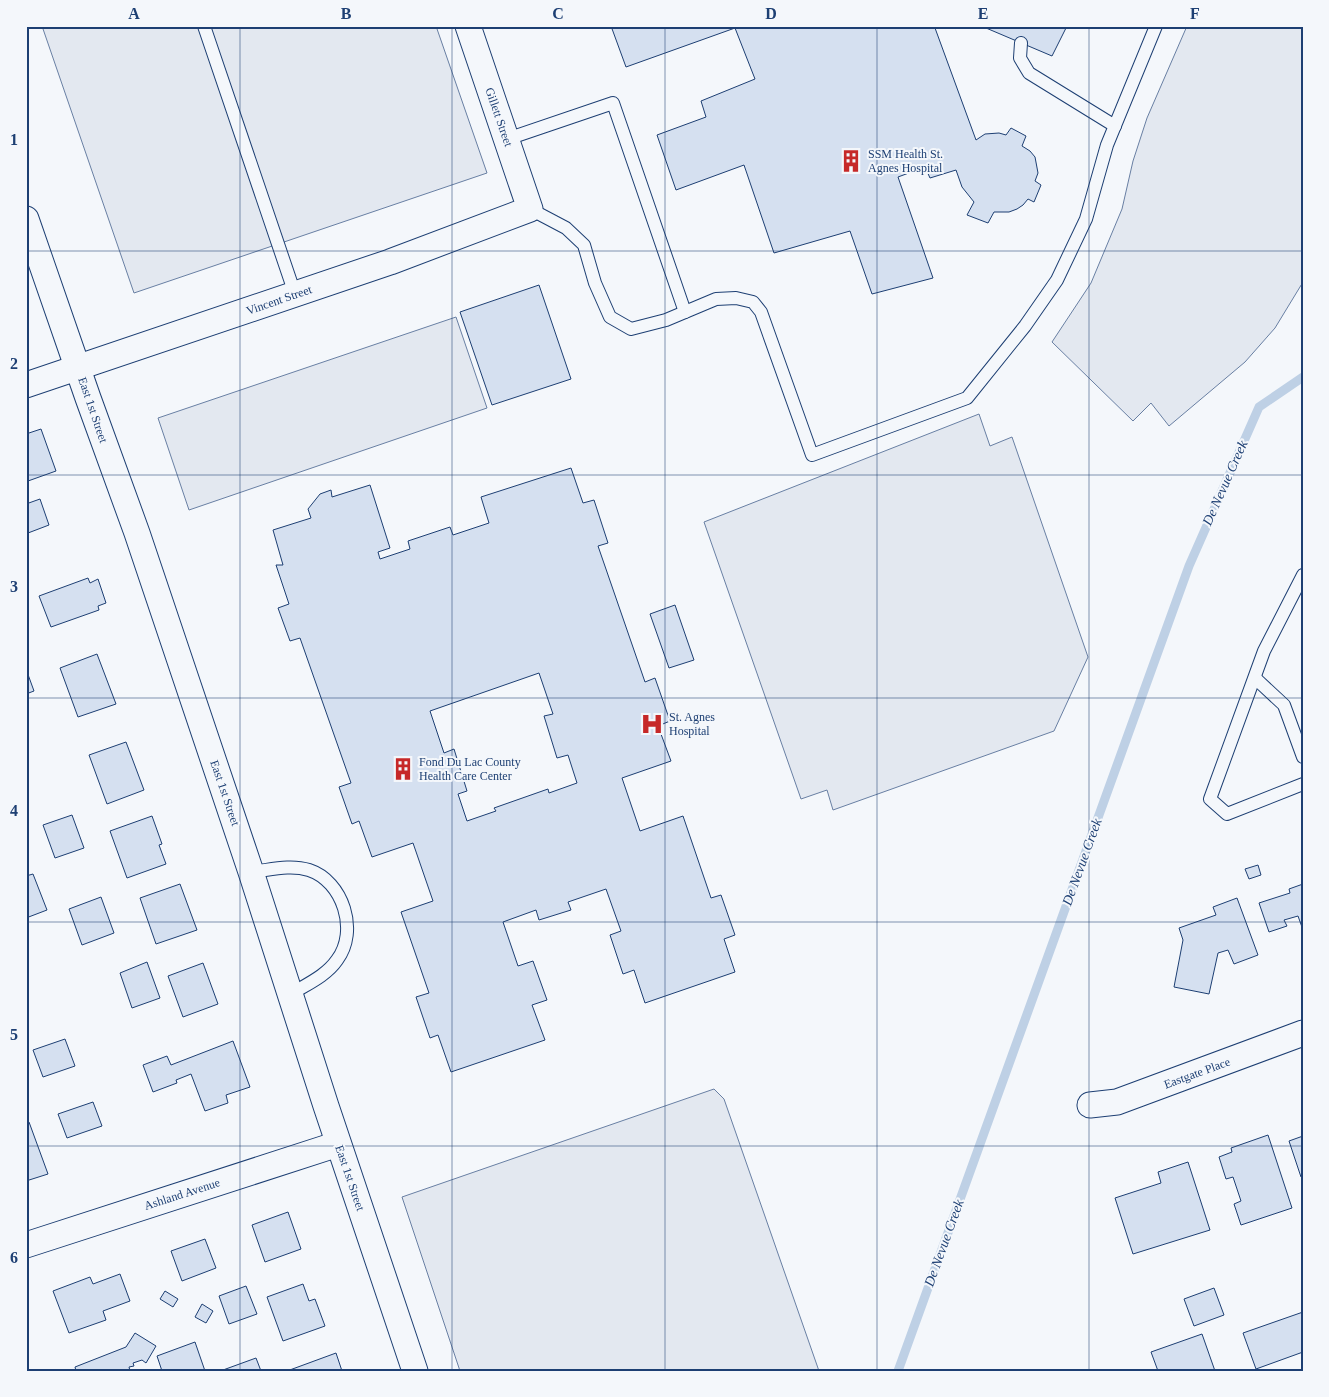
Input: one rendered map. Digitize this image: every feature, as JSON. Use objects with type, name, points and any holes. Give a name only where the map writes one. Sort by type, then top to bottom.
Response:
[{"type":"street","name":"Gillett Street","points":[[468,26],[530,209]]},
{"type":"street","name":"Vincent Street","points":[[26,385],[390,262],[530,209]]},
{"type":"street","name":"East 1st Street","points":[[26,219],[138,534],[251,872],[338,1144],[416,1371]]},
{"type":"street","name":"Eastgate Place","points":[[1090,1106],[1117,1102],[1303,1034]]},
{"type":"street","name":"Ashland Avenue","points":[[26,1245],[338,1144]]},
{"type":"lane","points":[[204,26],[296,294]]},
{"type":"lane","points":[[530,209],[566,228],[584,245],[595,283],[610,317],[631,330],[666,320],[716,299],[736,298],[753,302],[761,312],[812,454],[967,398],[1025,326],[1057,280],[1086,219],[1107,145],[1156,26]]},
{"type":"lane","points":[[1021,43],[1020,58],[1029,73],[1115,126]]},
{"type":"lane","points":[[507,139],[613,103],[684,312]]},
{"type":"lane","points":[[1303,575],[1264,651],[1210,799],[1227,814],[1303,784]]},
{"type":"lane","points":[[1254,678],[1284,705],[1303,757]]},
{"type":"lane","points":[[251,872],[292,867],[309,870],[323,877],[334,886],[341,900],[347,933],[344,948],[329,971],[290,994]]},
{"type":"shaded area","points":[[42,26],[436,26],[487,173],[134,293]]},
{"type":"shaded area","points":[[1187,26],[1303,26],[1303,282],[1275,328],[1245,362],[1169,426],[1151,403],[1133,421],[1052,342],[1091,283],[1122,209],[1133,161],[1147,118]]},
{"type":"shaded area","points":[[456,317],[487,408],[189,510],[158,418]]},
{"type":"shaded area","points":[[979,414],[990,446],[1012,437],[1088,657],[1054,731],[833,810],[827,790],[801,799],[704,522]]},
{"type":"shaded area","points":[[714,1089],[724,1099],[819,1371],[460,1371],[402,1197]]},
{"type":"building","name":"SSM Health St. Agnes Hospital","points":[[611,26],[939,26],[935,28],[976,140],[985,134],[999,133],[1006,135],[1011,128],[1026,136],[1022,146],[1035,157],[1038,173],[1035,181],[1041,185],[1034,202],[1028,199],[1017,209],[1009,212],[994,212],[988,223],[967,215],[974,202],[962,187],[956,170],[930,178],[925,167],[898,177],[933,278],[872,294],[850,231],[774,253],[744,165],[676,190],[657,135],[706,117],[701,101],[755,79],[735,28],[626,67]]},
{"type":"building","points":[[987,26],[1067,26],[1052,56],[986,28]]},
{"type":"building","points":[[539,285],[571,379],[492,405],[460,312]]},
{"type":"building","points":[[41,429],[56,471],[28,481],[26,478],[26,434]]},
{"type":"building","name":"Fond Du Lac County Health Care Center","points":[[571,468],[583,503],[594,500],[608,543],[598,546],[645,682],[655,678],[670,721],[658,726],[671,761],[622,778],[640,831],[683,816],[711,898],[721,895],[735,935],[724,939],[735,972],[645,1003],[634,970],[623,974],[610,935],[621,931],[606,889],[568,902],[571,910],[539,920],[536,910],[503,922],[518,966],[533,961],[547,1000],[532,1005],[545,1040],[451,1072],[438,1035],[430,1038],[416,997],[429,993],[401,912],[433,901],[413,843],[372,857],[359,821],[352,824],[339,787],[351,783],[300,638],[290,641],[278,608],[289,604],[276,565],[283,565],[273,530],[311,518],[308,509],[320,494],[331,490],[332,497],[370,485],[390,548],[378,552],[380,559],[410,549],[408,541],[450,527],[453,535],[489,523],[481,497]],"holes":[[[539,673],[553,714],[544,716],[557,758],[568,755],[577,783],[549,793],[548,789],[494,808],[496,811],[467,821],[458,794],[467,791],[454,749],[444,753],[430,711]]]},
{"type":"building","points":[[40,499],[49,525],[28,533],[26,527],[26,504]]},
{"type":"building","points":[[88,578],[90,583],[98,579],[106,603],[98,606],[99,610],[51,627],[39,596]]},
{"type":"building","points":[[675,605],[694,660],[669,668],[650,614]]},
{"type":"building","points":[[97,654],[116,704],[78,717],[60,668]]},
{"type":"building","points":[[26,669],[34,691],[26,694]]},
{"type":"building","points":[[126,742],[144,790],[107,804],[89,755]]},
{"type":"building","points":[[72,815],[84,848],[55,858],[43,825]]},
{"type":"building","points":[[152,816],[162,844],[159,845],[166,864],[127,878],[110,831]]},
{"type":"building","points":[[1258,865],[1261,875],[1249,879],[1245,869]]},
{"type":"building","points":[[33,874],[47,910],[26,918],[26,876]]},
{"type":"building","points":[[180,884],[197,930],[156,944],[140,898]]},
{"type":"building","points":[[1303,884],[1303,930],[1298,916],[1284,920],[1287,926],[1269,932],[1259,903],[1290,893],[1289,889]]},
{"type":"building","points":[[101,897],[114,933],[82,945],[69,909]]},
{"type":"building","points":[[1237,898],[1258,955],[1234,964],[1228,950],[1218,953],[1209,994],[1174,987],[1183,940],[1179,928],[1216,915],[1213,907]]},
{"type":"building","points":[[147,962],[160,998],[132,1008],[120,973]]},
{"type":"building","points":[[203,963],[218,1004],[183,1017],[168,976]]},
{"type":"building","points":[[65,1039],[75,1066],[43,1077],[33,1050]]},
{"type":"building","points":[[233,1041],[250,1087],[226,1095],[228,1103],[205,1111],[191,1074],[176,1080],[177,1083],[153,1092],[143,1065],[167,1056],[171,1065]]},
{"type":"building","points":[[93,1102],[102,1126],[67,1138],[58,1114]]},
{"type":"building","points":[[29,1122],[48,1174],[26,1181],[26,1123]]},
{"type":"building","points":[[1268,1135],[1292,1208],[1241,1225],[1234,1204],[1241,1201],[1233,1177],[1226,1179],[1219,1157],[1232,1152],[1231,1148]]},
{"type":"building","points":[[1303,1136],[1303,1177],[1301,1177],[1289,1141]]},
{"type":"building","points":[[1188,1162],[1210,1230],[1133,1254],[1115,1198],[1161,1183],[1158,1172]]},
{"type":"building","points":[[288,1212],[301,1249],[265,1262],[252,1225]]},
{"type":"building","points":[[205,1239],[216,1268],[182,1281],[171,1251]]},
{"type":"building","points":[[120,1274],[130,1301],[103,1311],[106,1320],[69,1333],[53,1291],[90,1277],[93,1284]]},
{"type":"building","points":[[303,1284],[309,1301],[315,1299],[325,1326],[283,1341],[267,1297]]},
{"type":"building","points":[[246,1286],[257,1314],[229,1324],[219,1296]]},
{"type":"building","points":[[1214,1288],[1224,1315],[1194,1326],[1184,1299]]},
{"type":"building","points":[[165,1291],[178,1299],[173,1307],[160,1299]]},
{"type":"building","points":[[202,1304],[213,1311],[206,1323],[195,1317]]},
{"type":"building","points":[[1303,1312],[1303,1352],[1256,1369],[1243,1333]]},
{"type":"building","points":[[135,1333],[156,1346],[146,1363],[142,1360],[133,1363],[134,1366],[129,1367],[130,1371],[76,1371],[75,1367],[126,1347]]},
{"type":"building","points":[[1202,1334],[1215,1371],[1158,1371],[1151,1352]]},
{"type":"building","points":[[195,1342],[205,1371],[162,1371],[157,1356]]},
{"type":"building","points":[[336,1353],[342,1371],[287,1371]]},
{"type":"building","points":[[256,1358],[261,1371],[223,1371],[223,1370]]},
{"type":"waterway","name":"De Nevue Creek","points":[[898,1371],[1189,566],[1259,407],[1303,377]]},
{"type":"place","name":"SSM Health St. Agnes Hospital","points":[[851,161]]},
{"type":"place","name":"St. Agnes Hospital","points":[[652,724]]},
{"type":"place","name":"Fond Du Lac County Health Care Center","points":[[403,769]]}]
